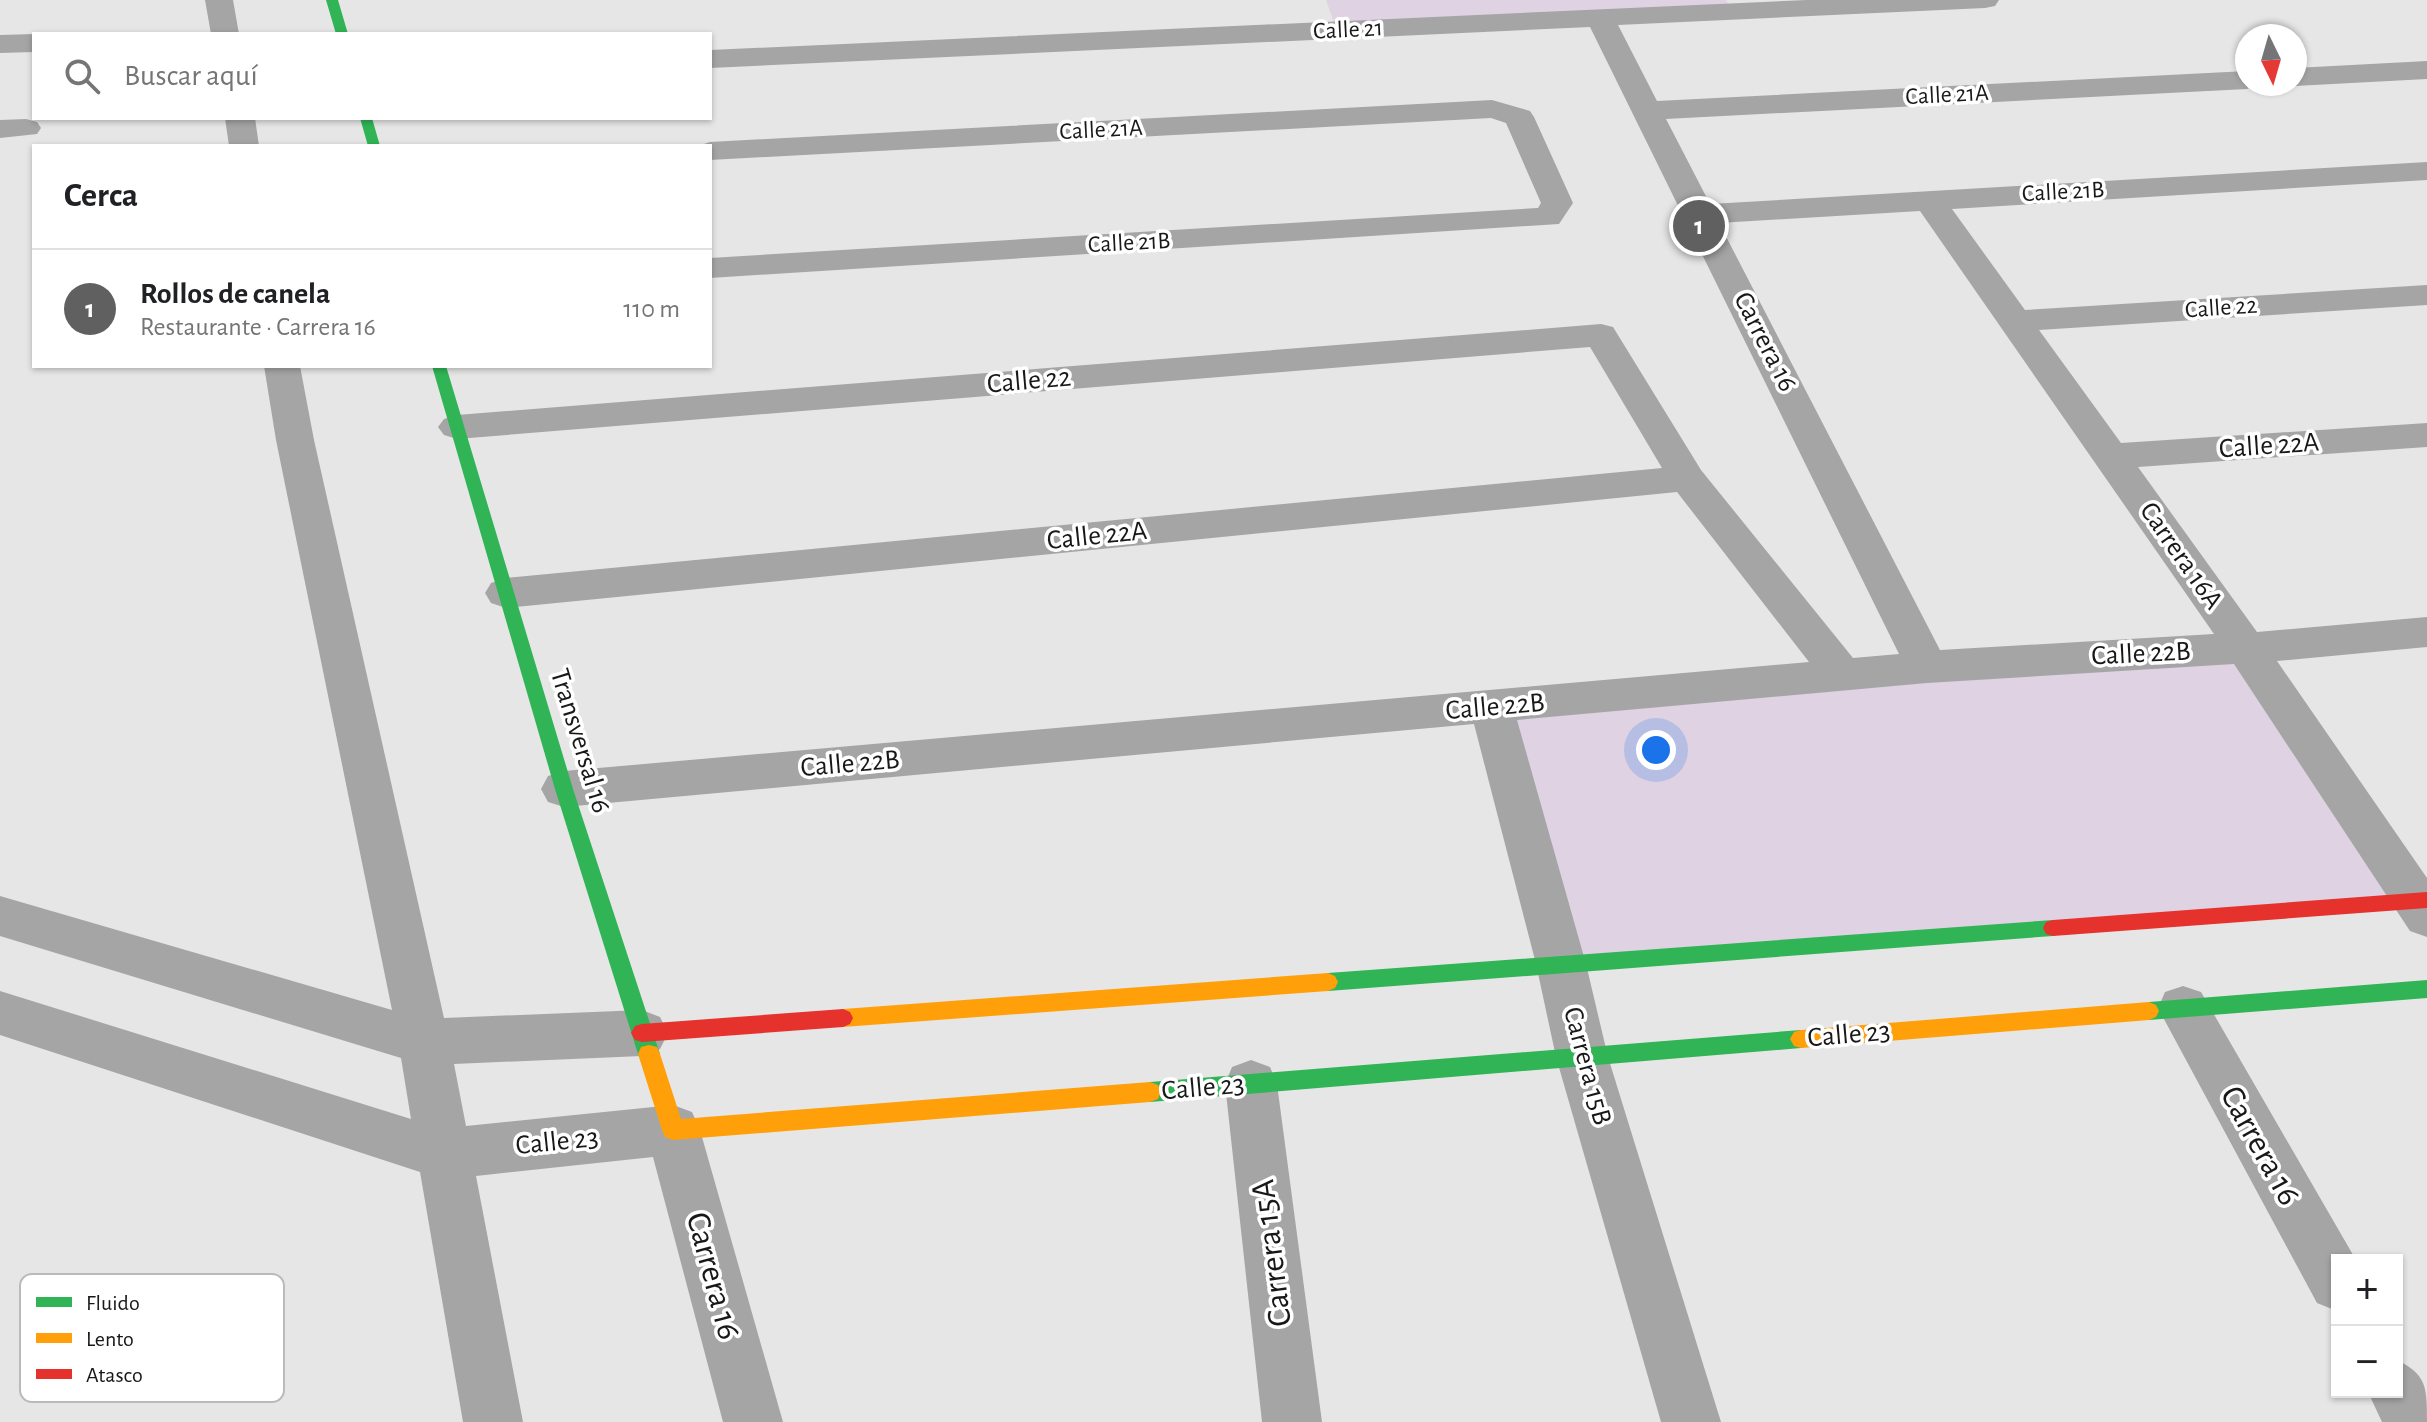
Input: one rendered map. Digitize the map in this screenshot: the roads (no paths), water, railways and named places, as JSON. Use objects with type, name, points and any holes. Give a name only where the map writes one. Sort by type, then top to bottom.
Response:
[{"type":"street","points":[[219,0],[225,32]]},
{"type":"street","points":[[332,0],[341,32]]},
{"type":"street","points":[[1326,0],[1337,31]]},
{"type":"street","name":"Calle 21","points":[[712,59],[1600,18],[1730,6],[1985,0]]},
{"type":"street","name":"Carrera 16","points":[[1600,18],[1927,667]]},
{"type":"street","points":[[0,44],[32,43]]},
{"type":"street","points":[[2307,76],[2427,70]]},
{"type":"street","name":"Calle 21A","points":[[1647,111],[2235,81]]},
{"type":"street","name":"Calle 21A","points":[[712,151],[1492,109],[1519,117],[1557,203],[1548,217]]},
{"type":"street","points":[[240,120],[244,144]]},
{"type":"street","points":[[367,120],[373,144]]},
{"type":"street","name":"Calle 21B","points":[[1699,214],[2427,171]]},
{"type":"street","name":"Carrera 16A","points":[[1929,200],[2246,648],[2423,906]]},
{"type":"street","name":"Calle 21B","points":[[712,268],[1548,217]]},
{"type":"street","name":"Calle 22","points":[[2015,321],[2427,295]]},
{"type":"street","name":"Calle 22","points":[[457,427],[1601,335],[1687,478]]},
{"type":"street","points":[[282,368],[424,1042],[493,1422]]},
{"type":"street","name":"Transversal 16","points":[[440,368],[564,789],[673,1130]]},
{"type":"street","name":"Calle 22A","points":[[2110,456],[2427,435]]},
{"type":"street","points":[[1687,478],[1843,675]]},
{"type":"street","name":"Calle 22A","points":[[506,593],[1687,478]]},
{"type":"street","name":"Calle 22B","points":[[564,789],[1927,667],[2246,648],[2427,632]]},
{"type":"street","name":"Carrera 15B","points":[[1491,707],[1561,964],[1582,1057],[1691,1422]]},
{"type":"street","points":[[0,916],[424,1042],[642,1033],[1561,964],[2423,906]]},
{"type":"street","name":"Calle 23","points":[[0,1013],[443,1154],[673,1130],[2427,989]]},
{"type":"street","name":"Carrera 16","points":[[2183,1008],[2331,1272]]},
{"type":"street","name":"Carrera 15A","points":[[1251,1084],[1292,1422]]},
{"type":"street","name":"Carrera 16","points":[[673,1130],[753,1422]]},
{"type":"street","points":[[2402,1398],[2415,1422]]},
{"type":"place","name":"Rollos de canela","points":[[1699,226]]}]
